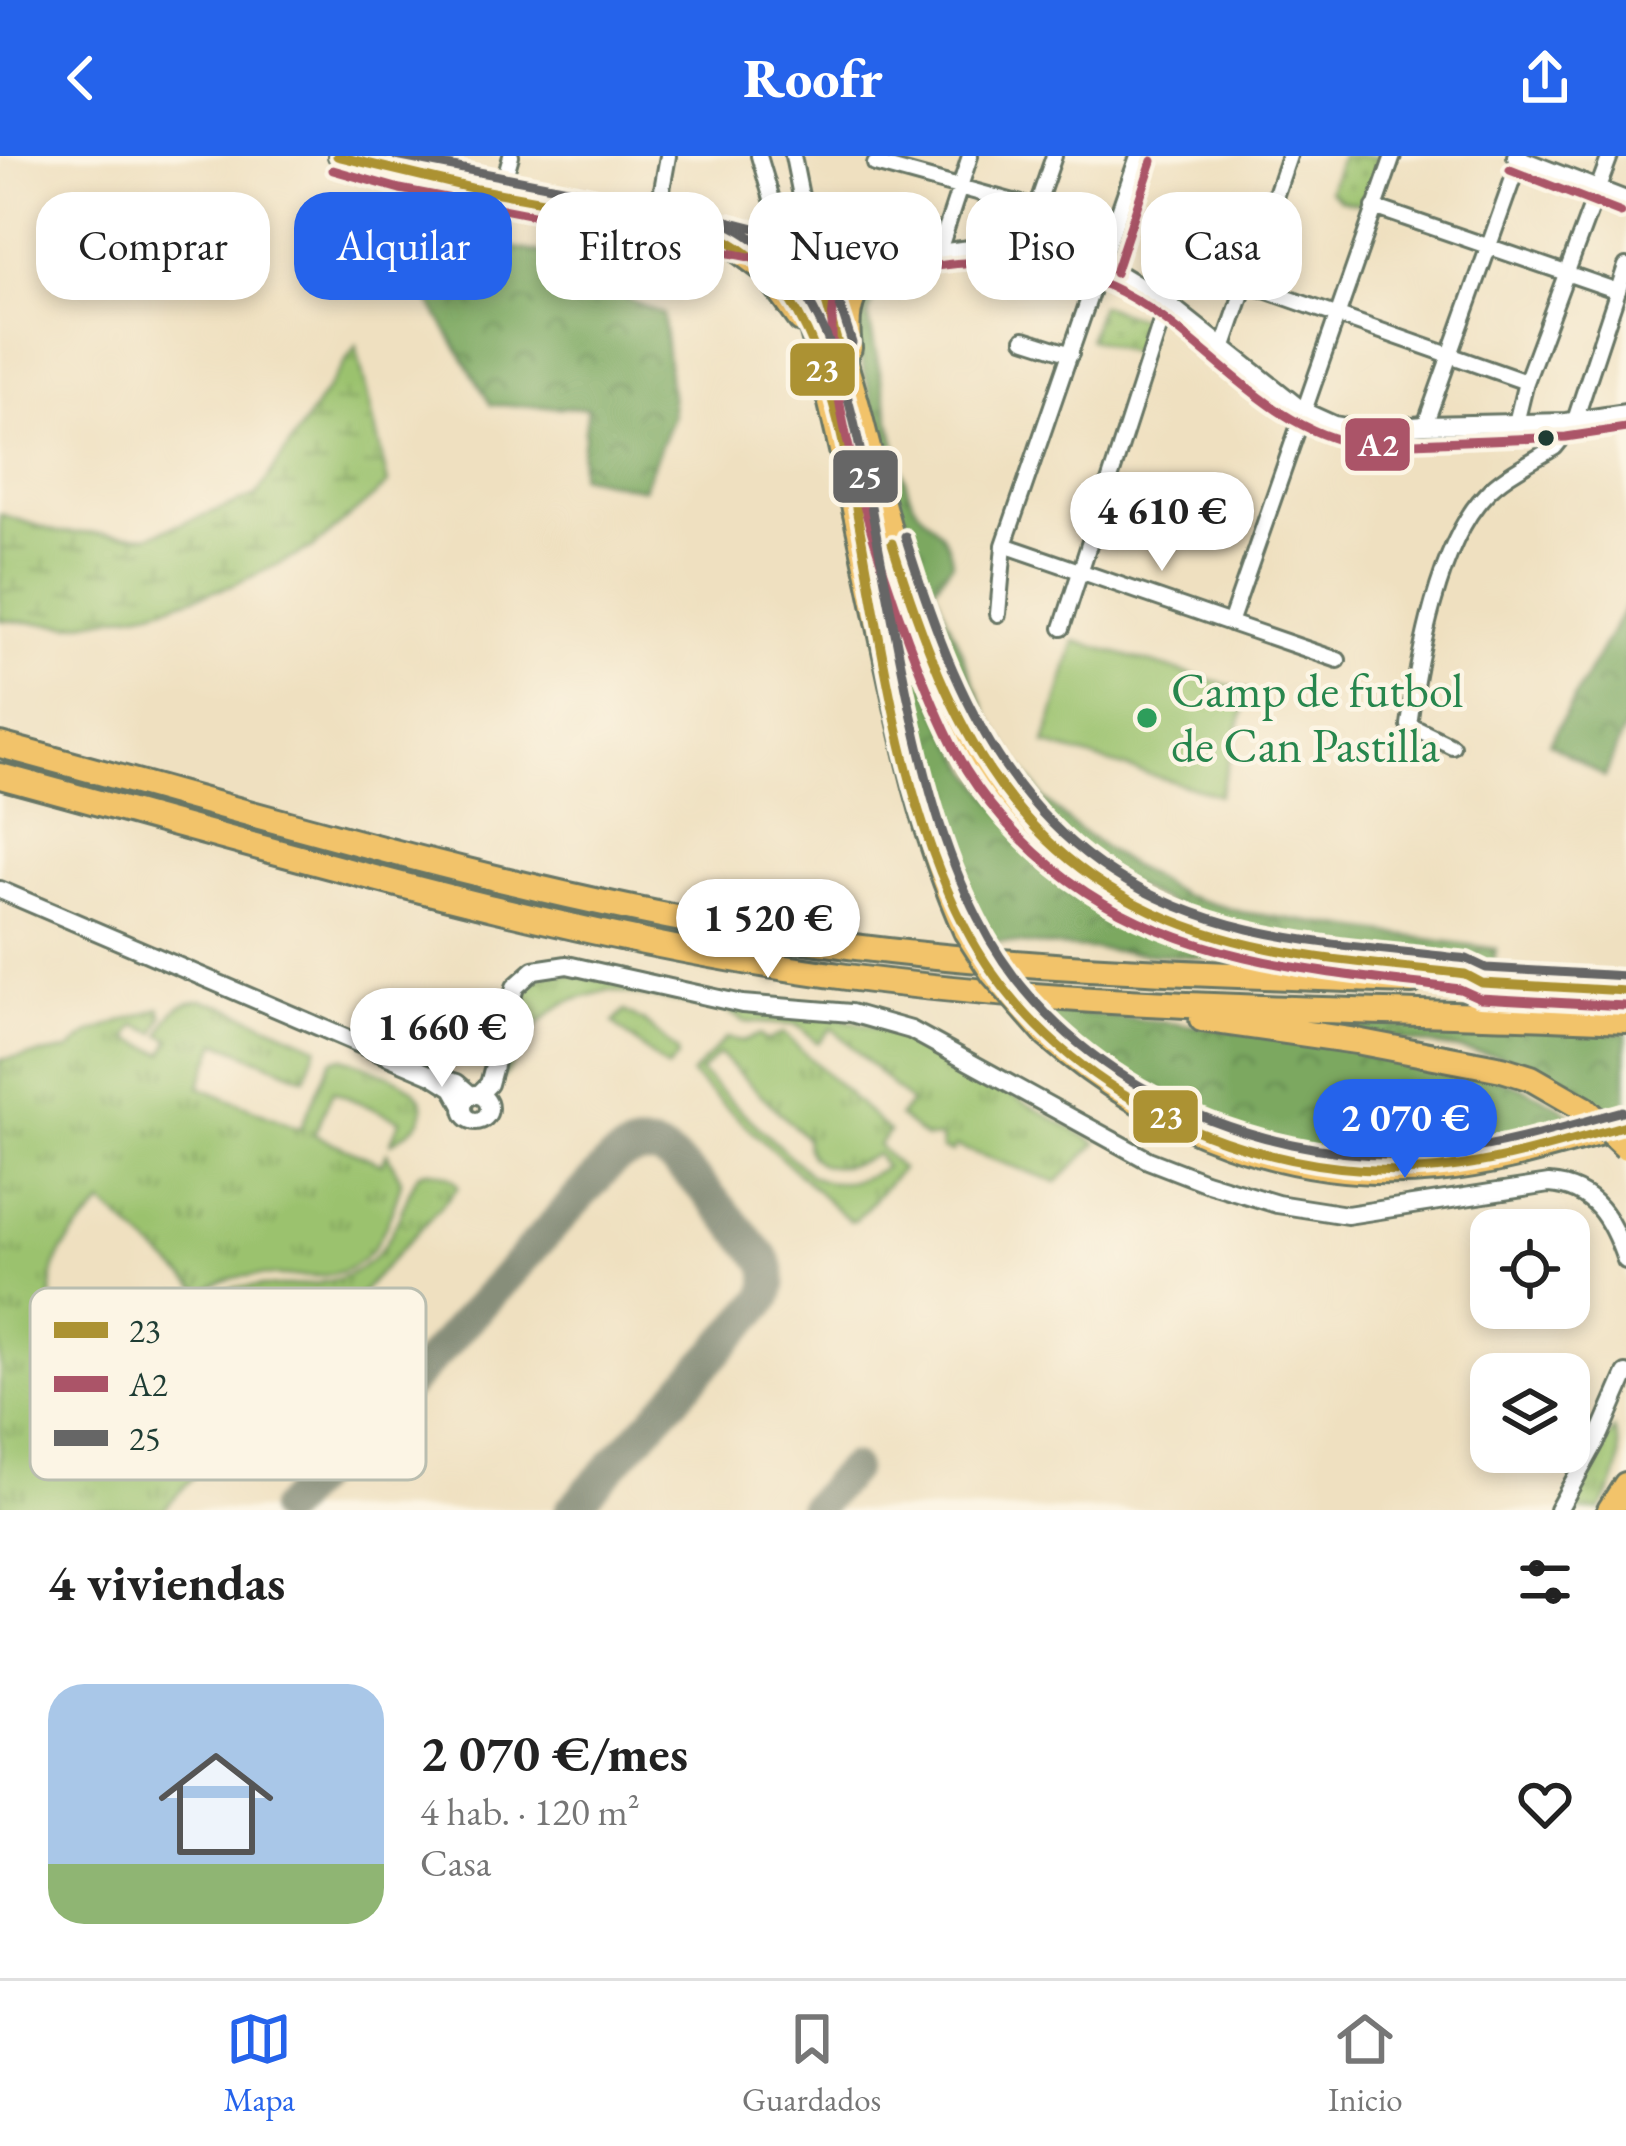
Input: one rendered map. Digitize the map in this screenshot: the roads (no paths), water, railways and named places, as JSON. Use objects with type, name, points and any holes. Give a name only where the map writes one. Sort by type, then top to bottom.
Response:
[{"type":"highway","points":[[724,239],[755,261],[783,291],[800,317],[825,384]]},
{"type":"highway","points":[[804,300],[850,481],[922,817],[966,931],[993,973],[1046,1035],[1099,1078],[1164,1117],[1261,1155],[1323,1166],[1437,1169],[1505,1157],[1626,1125]]},
{"type":"highway","points":[[825,300],[902,578],[950,710],[979,763],[1015,808],[1064,858],[1125,899],[1217,936],[1466,974],[1482,983]]},
{"type":"highway","points":[[851,300],[846,329],[857,404]]},
{"type":"highway","points":[[0,745],[512,881],[756,932],[900,953],[1044,966],[1626,991]]},
{"type":"highway","points":[[0,776],[497,908],[624,938],[847,977],[1082,998],[1626,1020]]},
{"type":"highway","points":[[1082,998],[1129,1011],[1271,1027],[1502,1069],[1544,1084],[1585,1109],[1626,1147]]},
{"type":"highway","points":[[1610,1510],[1626,1485]]},
{"type":"street","points":[[337,156],[379,162],[492,192]]},
{"type":"street","points":[[501,192],[511,156]]},
{"type":"street","points":[[662,192],[668,156]]},
{"type":"street","points":[[759,156],[777,216],[791,218],[805,216],[793,156]]},
{"type":"street","points":[[942,242],[970,156]]},
{"type":"street","points":[[875,164],[1036,208],[1054,156]]},
{"type":"street","points":[[1117,220],[1138,156]]},
{"type":"street","points":[[1229,623],[1393,156]]},
{"type":"street","points":[[1516,423],[1526,382],[1610,156]]},
{"type":"street","points":[[1426,425],[1519,157],[1626,199]]},
{"type":"street","points":[[1273,192],[1284,158]]},
{"type":"street","points":[[1374,207],[1618,291]]},
{"type":"street","points":[[1452,746],[1409,725],[1441,569],[1466,518],[1488,491],[1563,437],[1626,266]]},
{"type":"street","points":[[1117,272],[1167,303],[1303,411],[1334,425],[1362,430],[1570,422],[1626,413]]},
{"type":"street","points":[[998,614],[1004,545],[1090,300]]},
{"type":"street","points":[[1223,349],[1239,300]]},
{"type":"street","points":[[1291,300],[1526,382]]},
{"type":"street","points":[[1062,628],[1167,303]]},
{"type":"street","points":[[1024,339],[1071,354]]},
{"type":"street","points":[[1004,545],[1338,659]]},
{"type":"street","points":[[0,890],[453,1081],[469,1101],[489,1084],[514,987],[540,967],[567,965],[754,1006],[824,1009],[888,1022],[946,1047],[1148,1160],[1277,1204],[1347,1215],[1549,1184],[1569,1187],[1603,1210],[1626,1260]]},
{"type":"street","points":[[1558,1510],[1626,1374]]},
{"type":"place","name":"Camp de futbol de Can Pastilla","points":[[1147,718]]}]
